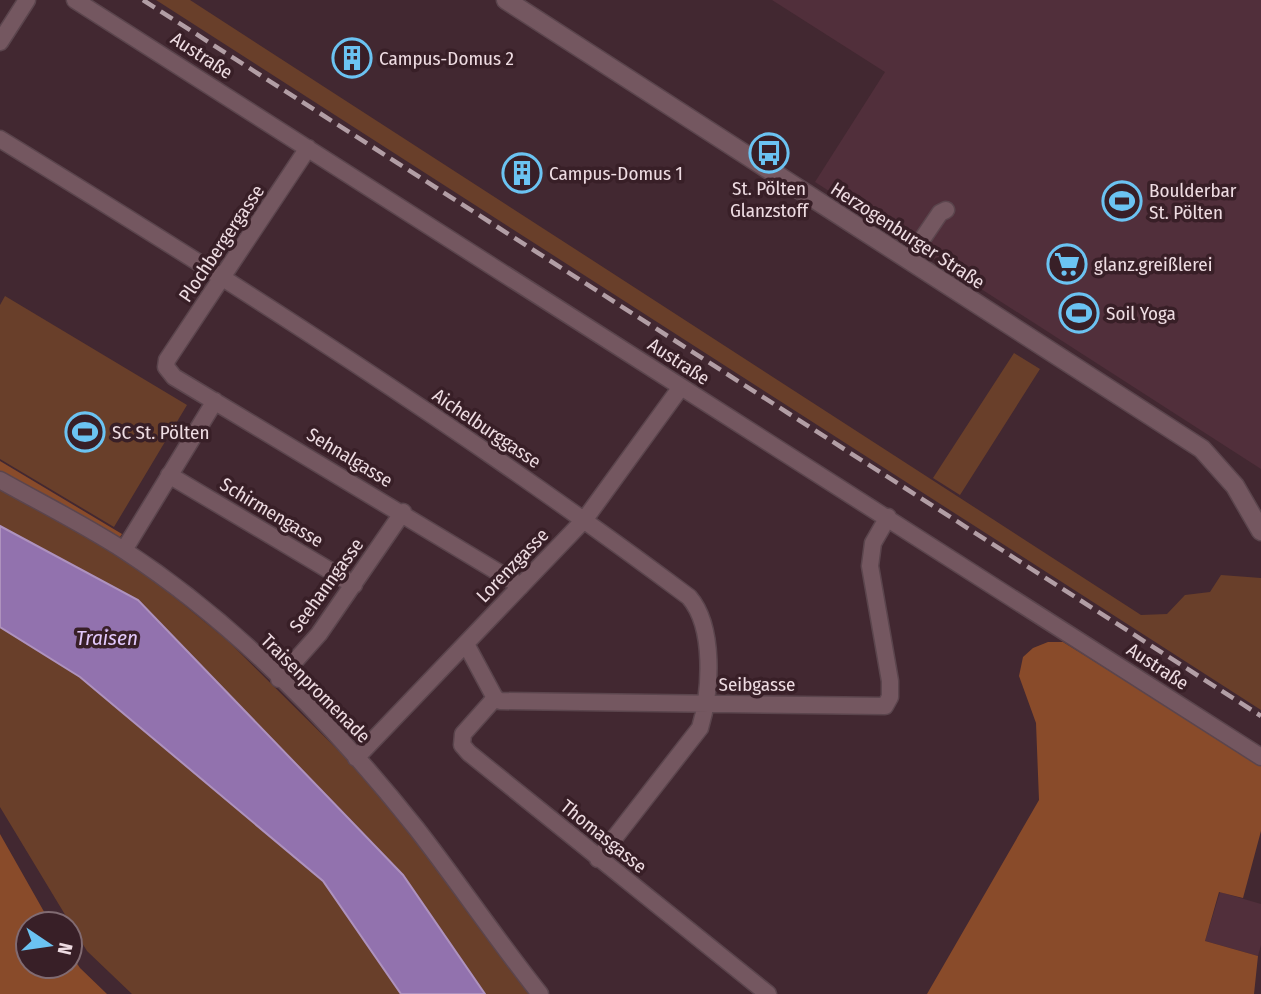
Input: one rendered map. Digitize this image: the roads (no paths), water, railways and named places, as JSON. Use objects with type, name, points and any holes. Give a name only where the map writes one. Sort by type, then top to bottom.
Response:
[{"type":"street","points":[[0,42],[27,0]]},
{"type":"street","name":"Austraße","points":[[75,0],[1261,757]]},
{"type":"street","name":"Herzogenburger Straße","points":[[506,0],[1202,449],[1235,486],[1261,531]]},
{"type":"street","name":"Aichelburggasse","points":[[0,139],[225,277],[585,519],[689,597],[697,606],[706,629],[706,705],[700,728],[598,859]]},
{"type":"street","name":"Plochbergergasse","points":[[167,360],[225,277],[308,148]]},
{"type":"street","points":[[908,260],[940,213],[946,210]]},
{"type":"street","name":"Sehnalgasse","points":[[167,360],[166,367],[174,377],[403,512],[521,586]]},
{"type":"street","name":"Lorenzgasse","points":[[356,758],[585,519],[681,387]]},
{"type":"street","points":[[124,550],[215,401]]},
{"type":"street","name":"Schirmengasse","points":[[169,475],[354,585]]},
{"type":"street","name":"Traisenpromenade","points":[[0,480],[124,550],[179,590],[279,679],[356,758],[417,830],[540,994]]},
{"type":"street","name":"Seehanngasse","points":[[279,679],[319,634],[403,512]]},
{"type":"street","name":"Seibgasse","points":[[495,698],[509,702],[886,706],[890,697],[890,681],[870,566],[873,543],[888,517]]},
{"type":"street","points":[[466,644],[495,698]]},
{"type":"street","name":"Thomasgasse","points":[[495,698],[463,734],[462,745],[598,859],[768,994]]},
{"type":"water","name":"Traisen","points":[[0,526],[138,600],[403,875],[485,994],[401,994],[323,881],[80,677],[0,627]]},
{"type":"railway","points":[[143,0],[1261,716]]},
{"type":"place","name":"Campus-Domus 2","points":[[352,58]]},
{"type":"place","name":"St. Pölten Glanzstoff","points":[[769,153]]},
{"type":"place","name":"Campus-Domus 1","points":[[522,173]]},
{"type":"place","name":"Boulderbar St. Pölten","points":[[1122,201]]},
{"type":"place","name":"glanz.greißlerei","points":[[1067,264]]},
{"type":"place","name":"Soil Yoga","points":[[1079,313]]},
{"type":"place","name":"SC St. Pölten","points":[[85,432]]}]
